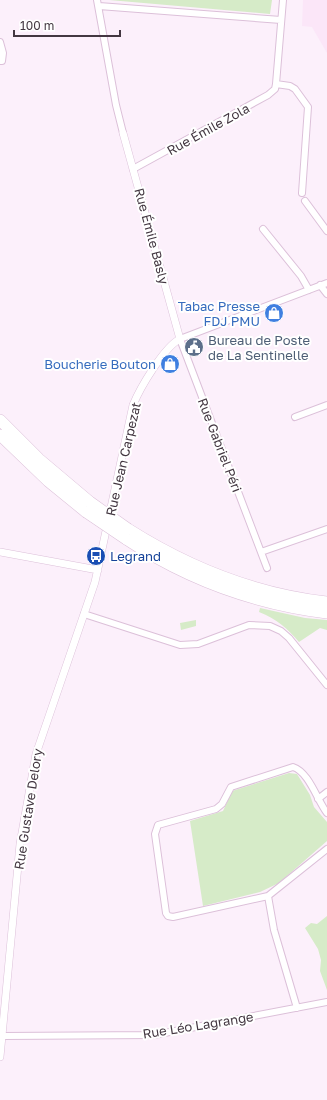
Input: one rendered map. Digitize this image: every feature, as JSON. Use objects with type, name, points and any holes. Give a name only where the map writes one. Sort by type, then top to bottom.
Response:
[{"type":"highway","points":[[0,420],[88,507]]},
{"type":"highway","points":[[0,435],[48,481],[172,566],[225,589],[265,601],[327,613]]},
{"type":"highway","points":[[127,534],[228,578],[274,593],[327,602]]},
{"type":"street","points":[[283,0],[276,84],[287,85],[295,89],[308,107],[302,193]]},
{"type":"street","points":[[123,133],[117,111],[98,3],[281,20]]},
{"type":"street","points":[[0,42],[3,53],[1,61]]},
{"type":"street","name":"Rue Émile Zola","points":[[133,169],[268,96],[275,89],[276,84]]},
{"type":"street","name":"Rue Émile Basly","points":[[123,133],[180,339]]},
{"type":"street","points":[[305,201],[327,231]]},
{"type":"street","points":[[321,223],[327,218]]},
{"type":"street","points":[[263,229],[301,276],[309,290]]},
{"type":"street","points":[[180,339],[327,283]]},
{"type":"street","points":[[320,285],[327,294]]},
{"type":"street","name":"Rue Gabriel Péri","points":[[180,339],[267,568]]},
{"type":"street","name":"Rue Jean Carpezat","points":[[98,570],[133,405],[144,382],[172,345],[180,339]]},
{"type":"street","points":[[295,417],[327,405]]},
{"type":"street","points":[[261,552],[327,529]]},
{"type":"street","points":[[0,552],[98,570]]},
{"type":"street","name":"Rue Gustave Delory","points":[[0,1057],[20,844],[36,754],[98,570]]},
{"type":"street","points":[[84,614],[180,645],[198,644],[249,625],[270,626],[281,631],[289,638],[327,684]]},
{"type":"street","points":[[327,813],[315,791],[300,770],[290,767],[231,787],[222,804],[216,809],[160,824],[155,828],[155,834],[166,913],[168,916],[173,917],[268,896],[327,849]]},
{"type":"street","points":[[318,799],[327,792]]},
{"type":"street","points":[[268,896],[273,926],[297,1008]]},
{"type":"street","name":"Rue Léo Lagrange","points":[[3,1036],[154,1035],[327,1002]]},
{"type":"shaded area","points":[[303,0],[327,0],[327,53],[312,27],[302,26]]},
{"type":"green space","points":[[109,0],[272,0],[270,14]]},
{"type":"green space","points":[[260,608],[305,618],[327,620],[327,630],[320,628],[299,642],[281,624],[259,612]]},
{"type":"green space","points":[[196,620],[196,626],[181,630],[180,623]]},
{"type":"green space","points":[[289,773],[297,774],[310,795],[314,807],[327,822],[327,841],[279,883],[260,892],[203,906],[190,821],[223,811],[232,791]]},
{"type":"green space","points":[[327,916],[327,990],[320,971],[321,960],[318,949],[305,928],[311,923],[317,924]]},
{"type":"place","name":"Tabac Presse FDJ PMU","points":[[274,313]]},
{"type":"place","name":"Bureau de Poste de La Sentinelle","points":[[194,347]]},
{"type":"place","name":"Boucherie Bouton","points":[[170,364]]},
{"type":"place","name":"Legrand","points":[[96,556]]}]
